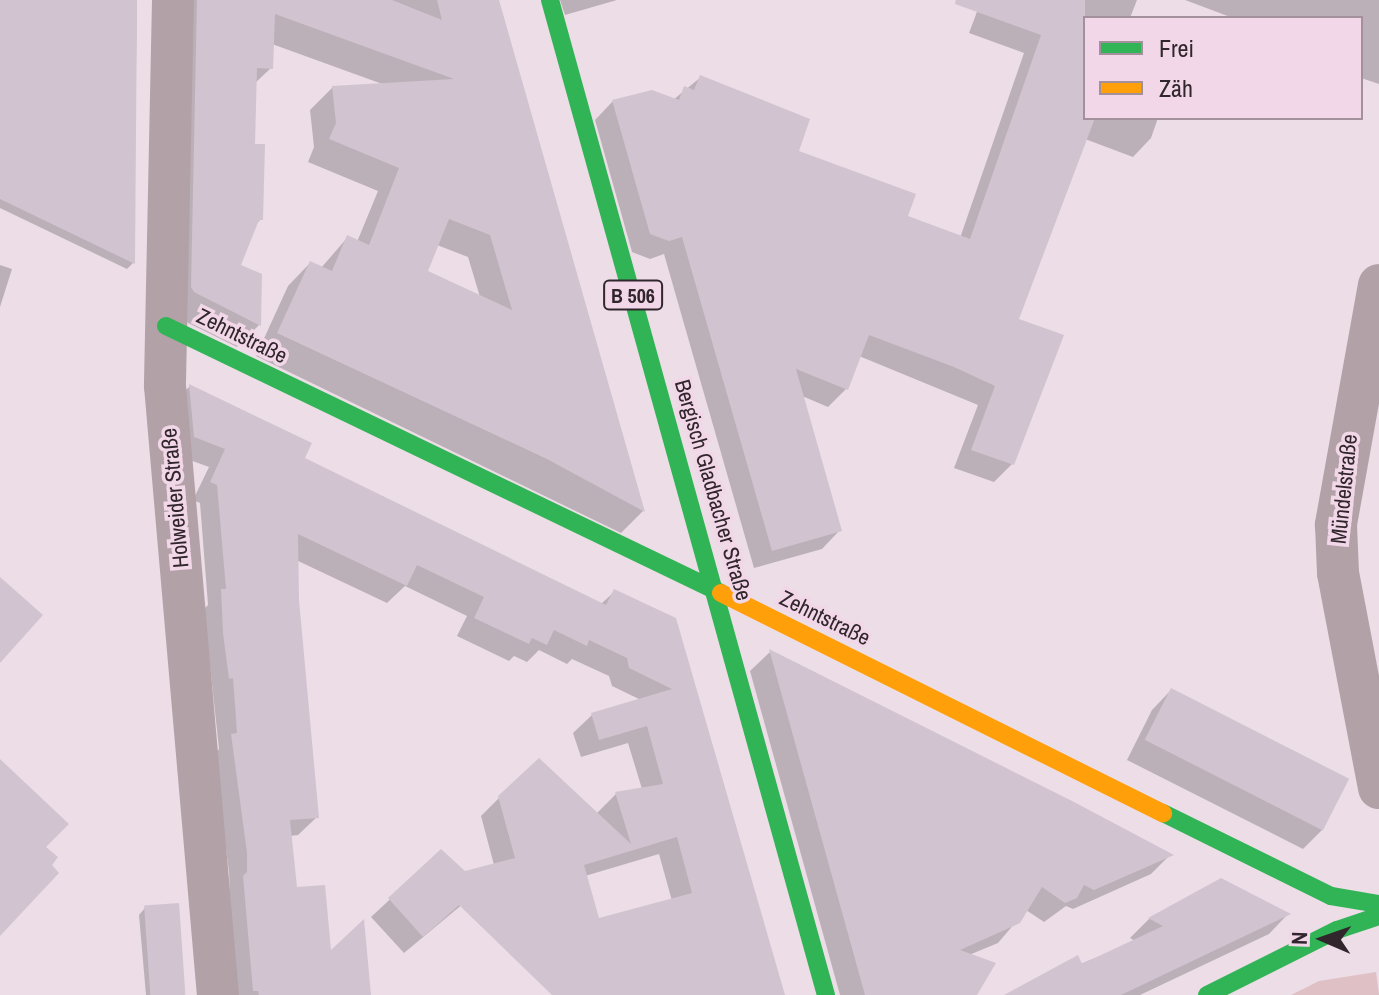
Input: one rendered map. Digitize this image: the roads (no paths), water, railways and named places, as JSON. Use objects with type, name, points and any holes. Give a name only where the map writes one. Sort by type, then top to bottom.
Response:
[{"type":"street","name":"Holweider Straße","points":[[173,0],[165,386],[218,995]]},
{"type":"street","name":"Bergisch Gladbacher Straße","points":[[550,0],[717,591],[826,995]]},
{"type":"street","name":"Mündelstraße","points":[[1379,285],[1336,525],[1338,573],[1379,788]]},
{"type":"street","name":"Zehntstraße","points":[[166,326],[717,591],[1331,896],[1379,904]]},
{"type":"street","points":[[1207,995],[1337,930],[1379,916]]}]
